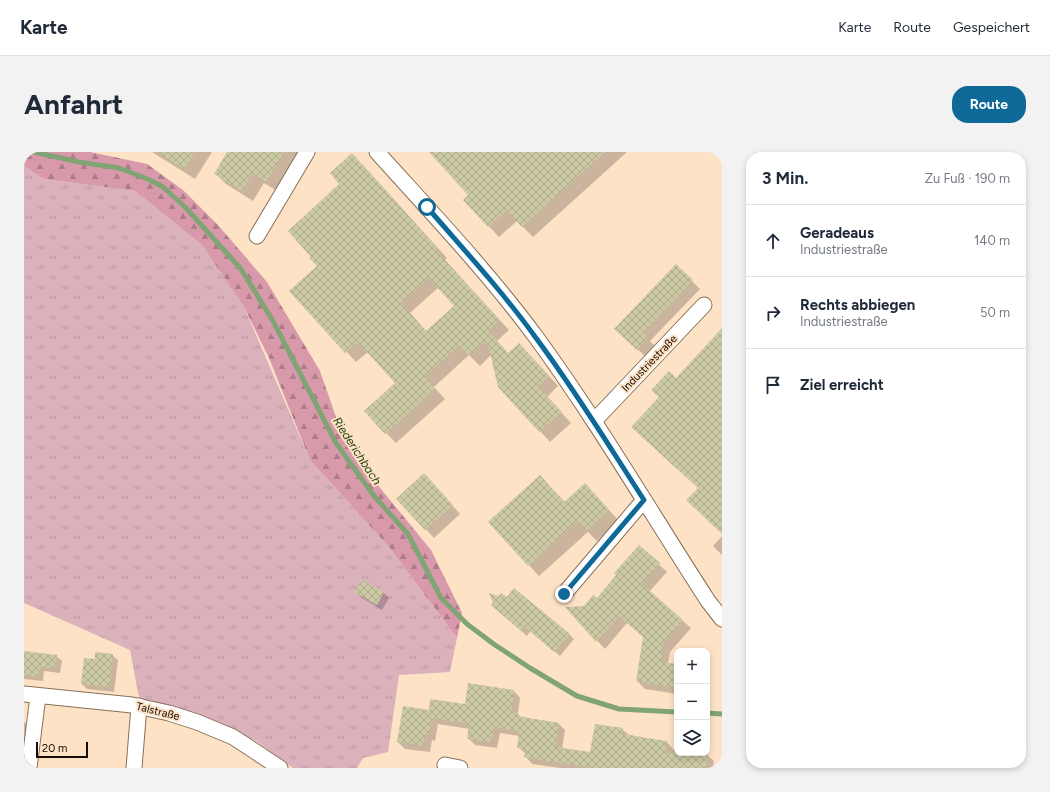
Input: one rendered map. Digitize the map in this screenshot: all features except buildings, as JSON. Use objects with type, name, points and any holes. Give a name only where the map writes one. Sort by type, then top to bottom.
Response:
[{"type":"street","points":[[257,236],[307,152]]},
{"type":"street","points":[[377,152],[511,305],[545,349],[594,421],[708,601],[722,619]]},
{"type":"street","name":"Industriestraße","points":[[594,421],[704,305]]},
{"type":"street","points":[[564,594],[644,500]]},
{"type":"street","points":[[29,768],[31,695]]},
{"type":"street","name":"Talstraße","points":[[31,695],[139,706],[169,713],[233,737],[280,768]]},
{"type":"street","points":[[134,768],[139,706]]},
{"type":"street","points":[[446,765],[460,768]]},
{"type":"green space","points":[[24,152],[90,152],[147,164],[183,190],[218,225],[267,282],[320,371],[343,437],[381,489],[431,550],[462,613],[457,638],[389,547],[310,460],[269,358],[244,307],[202,245],[135,191],[44,179],[24,166]]},
{"type":"green space","points":[[24,166],[44,179],[135,191],[202,245],[244,307],[310,460],[389,547],[457,638],[450,672],[399,675],[388,752],[363,758],[357,768],[293,768],[255,740],[139,698],[130,650],[24,603]]},
{"type":"waterway","name":"Riederichbach","points":[[34,152],[79,162],[119,168],[150,180],[163,187],[186,208],[241,269],[273,321],[336,443],[374,496],[408,534],[441,598],[467,624],[530,668],[577,696],[619,709],[674,712]]},
{"type":"waterway","name":"Riederichbach","points":[[710,713],[722,714]]},
{"type":"route","points":[[427,207],[511,305],[536,337],[594,421],[644,500],[564,594]]}]
